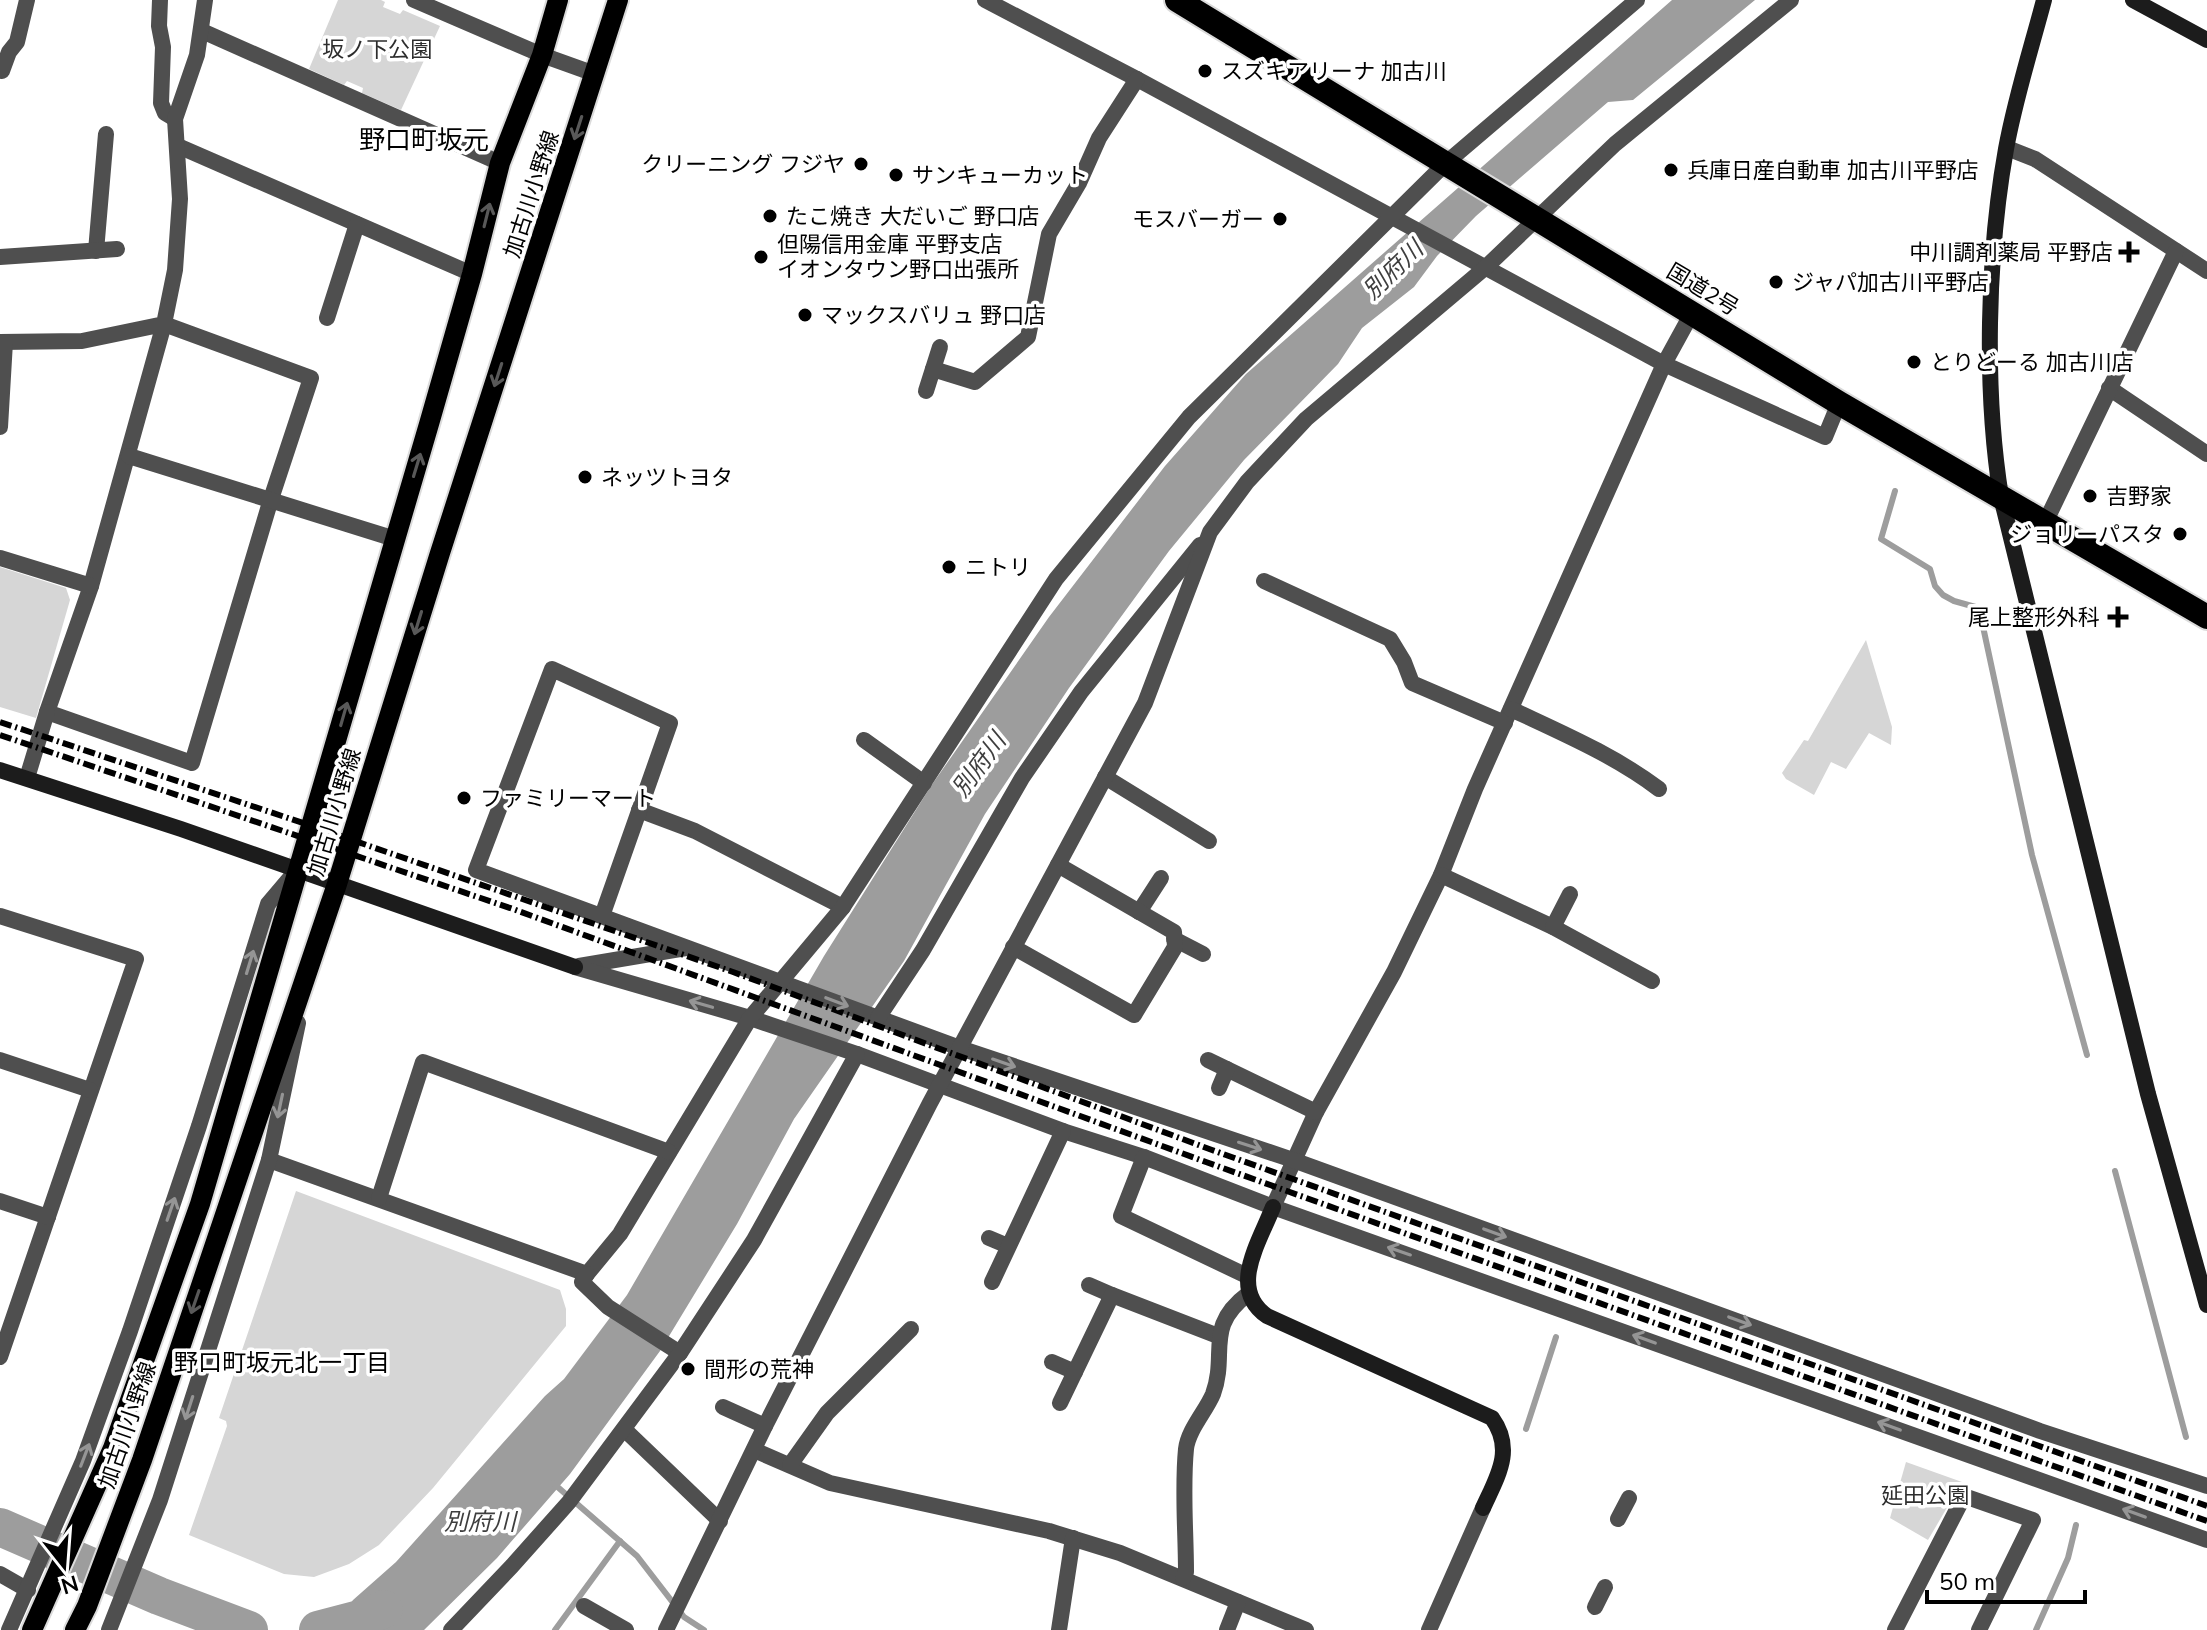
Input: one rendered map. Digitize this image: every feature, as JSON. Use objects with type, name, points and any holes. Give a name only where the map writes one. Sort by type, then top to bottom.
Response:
[{"type":"highway","name":"国道2号","points":[[1177,0],[1839,403],[2207,617]]},
{"type":"main road","name":"加古川小野線","points":[[32,1630],[113,1448],[200,1204],[472,274],[500,163],[542,55],[558,0]]},
{"type":"main road","name":"加古川小野線","points":[[75,1630],[142,1460],[337,884],[618,0]]},
{"type":"street","points":[[0,70],[17,42],[27,0]]},
{"type":"street","points":[[160,0],[159,26],[163,47],[161,103],[165,113],[175,119]]},
{"type":"street","points":[[27,778],[91,586],[164,324],[175,270],[180,199],[175,119],[197,55],[205,0]]},
{"type":"street","points":[[414,0],[542,55],[595,74]]},
{"type":"street","points":[[680,1353],[608,1307],[582,1282],[620,1234],[750,1018],[789,984],[843,907],[1056,579],[1179,428],[1395,217],[1637,0]]},
{"type":"street","points":[[878,1018],[923,950],[1030,765],[1081,692],[1247,482],[1306,419],[1532,215],[1791,0]]},
{"type":"street","points":[[2044,0],[2007,148],[1995,247],[1991,357],[1993,449],[2001,497],[2148,1094],[2207,1305]]},
{"type":"street","points":[[2133,0],[2207,40]]},
{"type":"street","points":[[990,1],[1664,364],[1825,437],[1839,403]]},
{"type":"street","points":[[202,31],[500,163]]},
{"type":"street","points":[[933,369],[975,382],[1028,337],[1049,234],[1079,183],[1099,138],[1137,79]]},
{"type":"street","points":[[96,251],[106,134]]},
{"type":"street","points":[[178,146],[472,274]]},
{"type":"street","points":[[2007,148],[2035,159],[2207,271]]},
{"type":"street","points":[[327,318],[357,224]]},
{"type":"street","points":[[0,257],[117,249]]},
{"type":"street","points":[[2045,523],[2176,251]]},
{"type":"street","points":[[1433,1628],[1504,1460],[1502,1436],[1492,1418],[1267,1316],[1254,1307],[1248,1294],[1247,1276],[1273,1207],[1316,1112],[1394,972],[1441,875],[1664,364],[1692,313]]},
{"type":"street","points":[[0,427],[2,342],[82,341],[164,324],[311,378],[271,499],[192,763],[47,712]]},
{"type":"street","points":[[926,391],[940,347]]},
{"type":"street","points":[[2109,388],[2207,454]]},
{"type":"street","points":[[129,456],[395,539]]},
{"type":"street","points":[[669,1624],[765,1426],[940,1085],[1145,703],[1210,532]]},
{"type":"street","points":[[0,558],[91,586]]},
{"type":"street","points":[[1264,581],[1390,639],[1412,683],[1602,753],[1659,789]]},
{"type":"street","points":[[602,916],[670,723],[552,669],[476,870],[960,1048],[1293,1160],[2040,1431],[2207,1486]]},
{"type":"street","points":[[864,740],[924,783]]},
{"type":"street","points":[[0,770],[575,967],[750,1018],[857,1054],[1273,1207],[2207,1540]]},
{"type":"street","points":[[1105,777],[1209,841]]},
{"type":"street","points":[[639,810],[695,831],[843,907]]},
{"type":"street","points":[[1013,947],[1134,1015],[1175,947],[1174,932],[1058,865]]},
{"type":"street","points":[[9,1630],[83,1461],[140,1302],[268,904],[297,870]]},
{"type":"street","points":[[1441,875],[1553,927],[1652,981]]},
{"type":"street","points":[[1139,912],[1161,878]]},
{"type":"street","points":[[1553,927],[1570,894]]},
{"type":"street","points":[[0,916],[136,959],[3,1339],[0,1357]]},
{"type":"street","points":[[1174,939],[1203,954]]},
{"type":"street","points":[[109,1630],[160,1500],[269,1160],[314,947]]},
{"type":"street","points":[[575,967],[688,947]]},
{"type":"street","points":[[451,1630],[574,1496],[680,1353],[754,1240],[857,1054]]},
{"type":"street","points":[[0,1060],[90,1090]]},
{"type":"street","points":[[1208,1060],[1316,1112]]},
{"type":"street","points":[[379,1198],[423,1062],[669,1152]]},
{"type":"street","points":[[1219,1088],[1227,1069]]},
{"type":"street","points":[[992,1282],[1063,1131]]},
{"type":"street","points":[[1144,1157],[1121,1216],[1247,1276]]},
{"type":"street","points":[[269,1160],[587,1274]]},
{"type":"street","points":[[0,1201],[48,1217]]},
{"type":"street","points":[[989,1238],[1008,1246]]},
{"type":"street","points":[[1089,1285],[1218,1336]]},
{"type":"street","points":[[1183,1578],[1186,1572],[1186,1445],[1213,1393],[1219,1366],[1218,1336],[1232,1306],[1248,1294]]},
{"type":"street","points":[[1060,1403],[1112,1295]]},
{"type":"street","points":[[790,1465],[827,1413],[911,1329]]},
{"type":"street","points":[[1052,1362],[1075,1372]]},
{"type":"street","points":[[723,1407],[765,1426]]},
{"type":"street","points":[[625,1430],[720,1521]]},
{"type":"street","points":[[754,1450],[830,1483],[1073,1538],[1120,1553],[1306,1630]]},
{"type":"street","points":[[1902,1628],[1964,1496],[2033,1520],[1979,1630]]},
{"type":"street","points":[[1618,1519],[1629,1498]]},
{"type":"street","points":[[1059,1630],[1073,1538]]},
{"type":"street","points":[[0,1574],[28,1590]]},
{"type":"street","points":[[1595,1607],[1605,1587]]},
{"type":"street","points":[[1227,1630],[1238,1602]]},
{"type":"street","points":[[584,1606],[626,1630]]},
{"type":"green space","name":"坂ノ下公園","points":[[338,0],[381,0],[385,2],[383,7],[400,14],[403,10],[440,26],[401,110],[362,93],[363,88],[347,81],[344,85],[309,69]]},
{"type":"green space","points":[[0,567],[66,588],[70,600],[36,718],[0,707]]},
{"type":"green space","points":[[1866,640],[1892,727],[1891,745],[1869,733],[1846,769],[1831,762],[1814,795],[1786,779],[1782,773],[1804,740],[1808,741]]},
{"type":"green space","points":[[296,1191],[560,1290],[566,1309],[566,1326],[433,1488],[379,1545],[349,1564],[314,1577],[284,1574],[189,1535],[227,1426],[226,1421],[219,1418]]},
{"type":"green space","name":"延田公園","points":[[1906,1462],[1962,1482],[1928,1540],[1890,1518]]},
{"type":"water","name":"別府川","points":[[1672,0],[1755,0],[1633,100],[1608,102],[1476,216],[1437,256],[1414,287],[1362,328],[1338,364],[1244,460],[1169,551],[1069,688],[985,814],[904,961],[794,1119],[737,1224],[660,1351],[570,1474],[497,1558],[424,1630],[331,1630],[353,1600],[396,1562],[545,1396],[564,1379],[627,1295],[824,956],[931,786],[1049,617],[1165,466],[1246,374]]},
{"type":"waterway","points":[[1895,491],[1881,539],[1930,569],[1935,586],[1943,595],[1979,608],[2032,855],[2087,1055]]},
{"type":"waterway","points":[[2115,1171],[2186,1437]]},
{"type":"waterway","points":[[1526,1429],[1556,1337]]},
{"type":"waterway","points":[[553,1483],[637,1556],[684,1617],[704,1630]]},
{"type":"waterway","points":[[2036,1630],[2068,1558],[2076,1525]]},
{"type":"waterway","points":[[0,1527],[159,1596],[249,1630]]},
{"type":"waterway","points":[[555,1630],[620,1541]]},
{"type":"waterway","points":[[318,1630],[384,1609]]},
{"type":"railway","points":[[0,722],[733,972],[1212,1150],[2207,1506]]},
{"type":"railway","points":[[0,735],[513,909],[1206,1162],[2207,1521]]},
{"type":"place","name":"スズキアリーナ 加古川","points":[[1205,71]]},
{"type":"place","name":"クリーニング フジヤ","points":[[861,164]]},
{"type":"place","name":"兵庫日産自動車 加古川平野店","points":[[1671,170]]},
{"type":"place","name":"サンキューカット","points":[[896,175]]},
{"type":"place","name":"たこ焼き 大だいご 野口店","points":[[770,216]]},
{"type":"place","name":"モスバーガー","points":[[1280,219]]},
{"type":"place","name":"中川調剤薬局 平野店","points":[[2129,252]]},
{"type":"place","name":"但陽信用金庫 平野支店 イオンタウン野口出張所","points":[[761,257]]},
{"type":"place","name":"ジャパ加古川平野店","points":[[1776,282]]},
{"type":"place","name":"マックスバリュ 野口店","points":[[805,315]]},
{"type":"place","name":"とりどーる 加古川店","points":[[1914,362]]},
{"type":"place","name":"ネッツトヨタ","points":[[585,477]]},
{"type":"place","name":"吉野家","points":[[2090,496]]},
{"type":"place","name":"ジョリーパスタ","points":[[2180,534]]},
{"type":"place","name":"ニトリ","points":[[949,567]]},
{"type":"place","name":"尾上整形外科","points":[[2118,617]]},
{"type":"place","name":"ファミリーマート","points":[[464,798]]},
{"type":"place","name":"間形の荒神","points":[[688,1369]]},
{"type":"district","name":"野口町坂元","points":[[424,140]]},
{"type":"district","name":"野口町坂元北一丁目","points":[[282,1363]]}]
